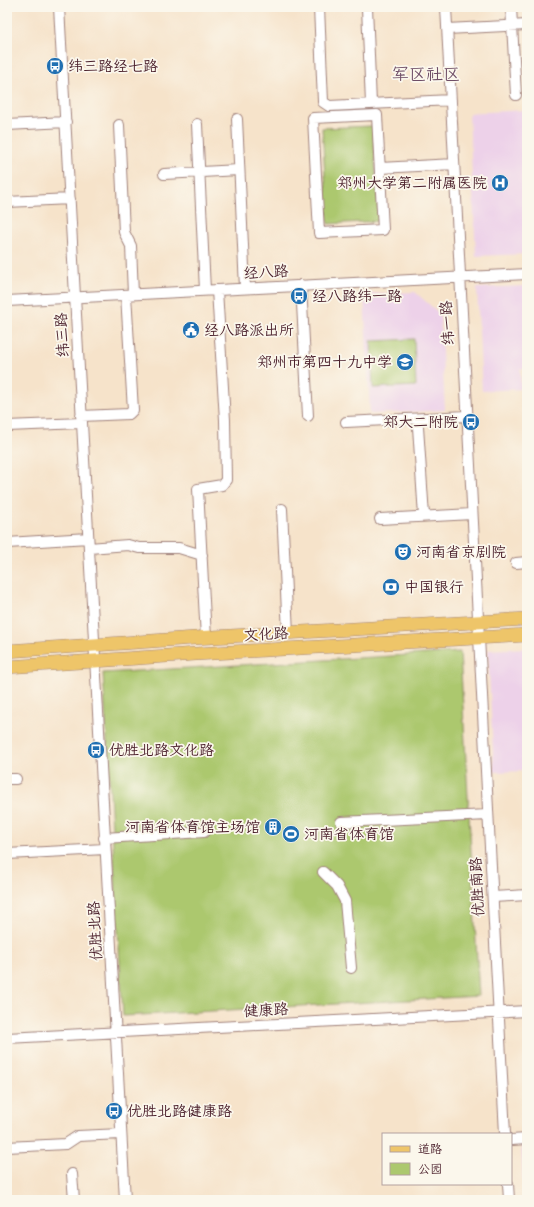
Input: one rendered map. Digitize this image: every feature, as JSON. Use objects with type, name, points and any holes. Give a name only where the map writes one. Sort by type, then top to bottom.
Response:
[{"type":"main road","name":"文化路","points":[[7,651],[288,633],[527,620]]},
{"type":"main road","name":"文化路","points":[[7,667],[527,635]]},
{"type":"street","name":"纬三路","points":[[59,7],[95,661]]},
{"type":"street","points":[[319,7],[323,102],[329,106],[451,100]]},
{"type":"street","points":[[367,7],[371,104]]},
{"type":"street","name":"纬一路","points":[[446,7],[479,638]]},
{"type":"street","points":[[511,7],[516,95]]},
{"type":"street","points":[[447,29],[527,25]]},
{"type":"street","points":[[377,114],[380,168],[383,230],[319,233],[313,118],[377,114]]},
{"type":"street","points":[[236,119],[245,288]]},
{"type":"street","points":[[7,125],[66,122]]},
{"type":"street","points":[[197,124],[205,290]]},
{"type":"street","points":[[7,426],[82,420],[129,414],[133,410],[130,294],[131,246],[124,232],[120,125]]},
{"type":"street","points":[[380,168],[454,164]]},
{"type":"street","points":[[164,174],[239,170]]},
{"type":"street","points":[[7,202],[70,199]]},
{"type":"street","name":"经八路","points":[[7,301],[527,274]]},
{"type":"street","points":[[301,286],[308,416]]},
{"type":"street","points":[[206,638],[198,490],[222,485],[226,480],[225,420],[217,290]]},
{"type":"street","points":[[346,422],[467,416]]},
{"type":"street","points":[[418,427],[424,516]]},
{"type":"street","points":[[282,509],[288,633]]},
{"type":"street","points":[[380,519],[472,514]]},
{"type":"street","points":[[7,543],[88,543],[128,545],[139,548],[179,548],[202,555]]},
{"type":"street","points":[[516,562],[527,562]]},
{"type":"street","name":"优胜南路","points":[[479,638],[506,1133]]},
{"type":"street","name":"优胜北路","points":[[95,661],[125,1200]]},
{"type":"street","points":[[341,822],[488,815]]},
{"type":"street","points":[[104,838],[204,832]]},
{"type":"street","points":[[7,854],[105,849]]},
{"type":"street","points":[[323,872],[337,886],[345,901],[350,968]]},
{"type":"street","points":[[493,897],[527,895]]},
{"type":"street","name":"健康路","points":[[7,1038],[527,1011]]},
{"type":"street","points":[[7,1147],[66,1144],[78,1136],[121,1134]]},
{"type":"street","points":[[512,1140],[527,1139]]},
{"type":"street","points":[[72,1174],[74,1200]]},
{"type":"street","points":[[508,1185],[509,1200]]},
{"type":"shaded area","name":"郑州大学第二附属医院","points":[[527,110],[527,254],[476,256],[469,113]]},
{"type":"shaded area","points":[[527,286],[527,368],[520,369],[521,389],[482,391],[477,288]]},
{"type":"shaded area","name":"郑州市第四十九中学","points":[[415,292],[440,314],[445,410],[370,414],[364,294]]},
{"type":"shaded area","points":[[527,648],[527,771],[494,772],[488,650]]},
{"type":"shaded area","points":[[521,1145],[527,1145],[527,1200],[524,1200]]},
{"type":"green space","points":[[373,126],[379,221],[328,224],[322,128]]},
{"type":"green space","points":[[414,339],[416,386],[373,388],[371,341]]},
{"type":"green space","name":"河南省体育馆","points":[[460,652],[479,996],[123,1016],[103,673]]},
{"type":"place","name":"纬三路经七路","points":[[55,66]]},
{"type":"place","name":"郑州大学第二附属医院","points":[[500,183]]},
{"type":"place","name":"经八路纬一路","points":[[299,296]]},
{"type":"place","name":"经八路派出所","points":[[191,330]]},
{"type":"place","name":"郑州市第四十九中学","points":[[405,362]]},
{"type":"place","name":"郑大二附院","points":[[471,422]]},
{"type":"place","name":"河南省京剧院","points":[[403,552]]},
{"type":"place","name":"中国银行","points":[[391,587]]},
{"type":"place","name":"优胜北路文化路","points":[[96,750]]},
{"type":"place","name":"河南省体育馆主场馆","points":[[273,827]]},
{"type":"place","name":"河南省体育馆","points":[[291,834]]},
{"type":"place","name":"优胜北路健康路","points":[[114,1111]]},
{"type":"district","name":"军区社区","points":[[426,74]]}]
